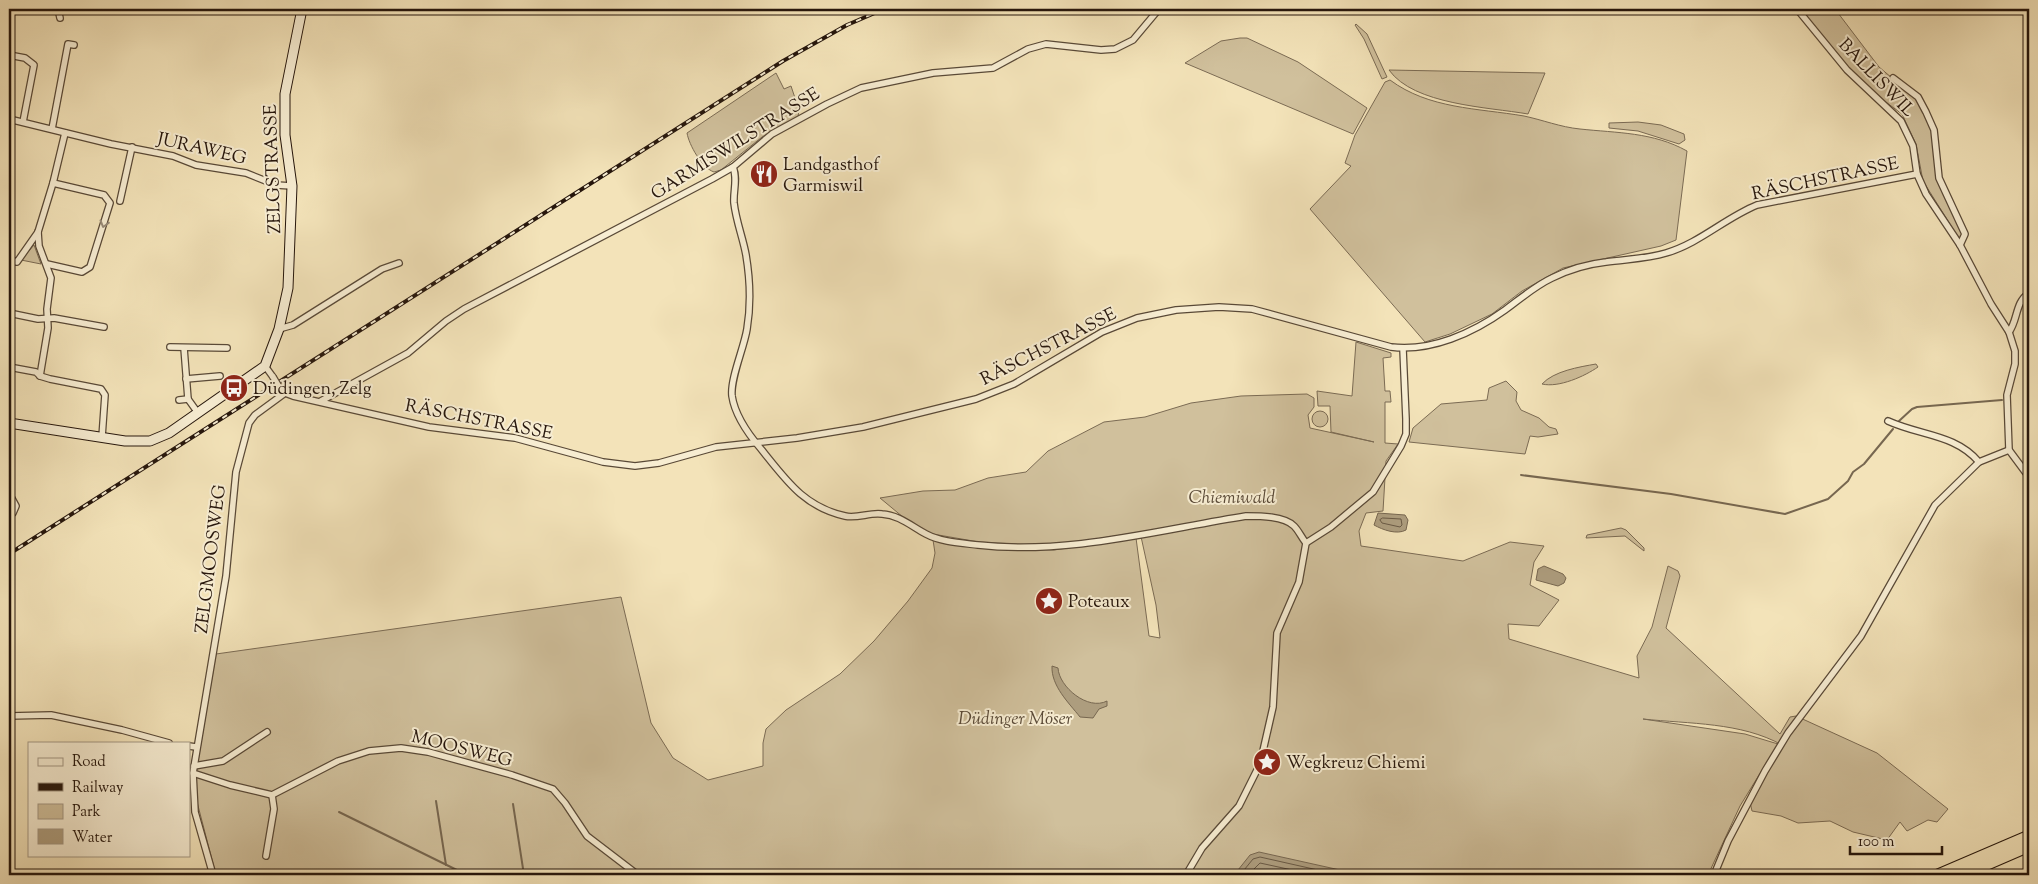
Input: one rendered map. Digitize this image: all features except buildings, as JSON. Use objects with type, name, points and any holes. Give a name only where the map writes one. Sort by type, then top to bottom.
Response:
[{"type":"highway","points":[[1938,875],[2029,836]]},
{"type":"highway","points":[[1962,875],[2029,846]]},
{"type":"street","points":[[58,9],[60,18]]},
{"type":"street","name":"ZELGSTRASSE","points":[[265,366],[279,329],[289,272],[292,186],[285,135],[285,94],[302,9]]},
{"type":"street","name":"GARMISWILSTRASSE","points":[[321,401],[408,353],[446,321],[464,309],[639,219],[733,167],[772,134],[860,88],[933,73],[993,68],[1028,49],[1046,44],[1094,50],[1115,49],[1133,40],[1159,9]]},
{"type":"street","name":"BALLISWIL","points":[[1797,9],[1846,70],[1901,121],[1913,146],[1917,174],[1935,210],[1960,245],[2008,332],[2015,351],[2015,364],[2007,395],[2009,450]]},
{"type":"street","points":[[52,129],[71,45],[61,42]]},
{"type":"street","points":[[9,55],[25,58],[34,65],[23,122]]},
{"type":"street","points":[[1893,78],[1920,100],[1931,121],[1935,137],[1939,178],[1965,234],[1960,245]]},
{"type":"street","name":"JURAWEG","points":[[9,119],[173,156],[196,164],[246,173],[276,185],[292,186]]},
{"type":"street","points":[[9,260],[16,262],[38,232],[53,183],[65,133]]},
{"type":"street","name":"JURAWEG","points":[[120,201],[132,147]]},
{"type":"street","points":[[733,167],[736,174],[735,210],[746,255],[749,290],[745,342],[732,393],[737,412],[754,443],[784,479],[806,499],[828,511],[848,517],[882,514],[902,519],[927,535],[958,542],[1050,547],[1246,516],[1261,516],[1292,524],[1306,542],[1299,582],[1277,633],[1274,707],[1260,764],[1236,811],[1202,848],[1186,875]]},
{"type":"street","name":"RÄSCHSTRASSE","points":[[285,393],[429,426],[515,438],[614,465],[651,465],[710,448],[863,427],[976,399],[1014,384],[1102,332],[1137,318],[1176,310],[1219,307],[1252,310],[1292,318],[1379,345],[1403,349],[1429,346],[1475,327],[1503,311],[1550,278],[1572,270],[1604,262],[1665,254],[1679,249],[1742,211],[1757,205],[1917,174]]},
{"type":"street","points":[[48,266],[82,272],[90,267],[110,203],[104,195],[53,183]]},
{"type":"street","points":[[38,232],[39,246],[48,266],[51,283],[47,319],[48,328],[40,376]]},
{"type":"street","points":[[279,329],[293,325],[382,268],[399,263]]},
{"type":"street","points":[[2008,332],[2013,326],[2023,297],[2029,293]]},
{"type":"street","points":[[9,313],[47,319],[54,318],[104,327]]},
{"type":"street","points":[[170,347],[227,348]]},
{"type":"street","points":[[184,348],[188,399],[198,413]]},
{"type":"street","points":[[1306,542],[1331,527],[1373,492],[1402,446],[1406,434],[1403,349]]},
{"type":"street","points":[[9,423],[102,437],[150,441],[169,432],[265,366],[285,393]]},
{"type":"street","points":[[9,367],[36,372],[40,376],[102,389],[104,395],[102,437]]},
{"type":"street","points":[[186,379],[220,376]]},
{"type":"street","name":"ZELGMOOSWEG","points":[[213,875],[195,812],[193,774],[222,599],[230,515],[242,442],[249,423],[255,415],[285,393]]},
{"type":"street","points":[[179,400],[188,399]]},
{"type":"street","points":[[1888,421],[1910,430],[1961,445],[1979,462]]},
{"type":"street","points":[[1714,875],[1739,820],[1782,742],[1862,636],[1935,505],[1979,462],[2009,450],[2029,477]]},
{"type":"street","points":[[9,474],[11,476],[10,495],[16,506],[14,513],[9,516]]},
{"type":"street","points":[[9,716],[50,715],[122,730],[165,742]]},
{"type":"street","points":[[194,766],[223,761],[267,732]]},
{"type":"street","points":[[190,746],[196,747]]},
{"type":"street","name":"MOOSWEG","points":[[272,795],[338,761],[370,751],[401,748],[428,752],[522,778],[553,789],[565,803],[587,836],[638,875]]},
{"type":"street","points":[[193,774],[239,788],[272,795],[274,809],[266,856]]},
{"type":"green space","points":[[1801,9],[1835,9],[1879,67],[1918,100],[1931,127],[1938,178],[1963,232],[1962,238],[1958,237],[1923,181],[1916,144],[1902,114],[1879,97],[1847,68]]},
{"type":"green space","points":[[1356,24],[1367,34],[1387,77],[1382,79]]},
{"type":"green space","points":[[1247,38],[1298,62],[1367,108],[1353,134],[1185,63],[1221,41]]},
{"type":"green space","points":[[1389,70],[1545,73],[1528,114],[1473,106],[1433,97],[1416,91],[1401,82]]},
{"type":"green space","points":[[776,73],[784,89],[791,86],[799,110],[798,117],[762,137],[721,170],[714,172],[709,170],[697,156],[690,144],[687,133]]},
{"type":"green space","points":[[1390,80],[1405,90],[1437,102],[1471,109],[1524,116],[1573,128],[1648,137],[1661,140],[1687,151],[1676,240],[1661,246],[1563,268],[1522,291],[1492,314],[1450,334],[1425,342],[1310,209],[1351,166],[1345,163],[1355,135],[1385,82]]},
{"type":"green space","points":[[1638,122],[1661,125],[1684,134],[1685,140],[1679,144],[1638,131],[1609,128],[1609,123]]},
{"type":"green space","points":[[34,245],[41,264],[21,260]]},
{"type":"green space","name":"Düdinger Möser","points":[[1356,342],[1391,353],[1391,357],[1383,358],[1385,391],[1390,391],[1391,402],[1385,402],[1385,443],[1398,444],[1386,461],[1383,511],[1366,513],[1359,531],[1361,546],[1463,561],[1510,542],[1544,546],[1534,562],[1530,585],[1559,600],[1539,626],[1508,624],[1509,639],[1639,678],[1637,656],[1652,627],[1668,566],[1678,571],[1680,576],[1666,628],[1780,734],[1790,717],[1796,716],[1877,753],[1948,809],[1937,822],[1928,820],[1907,831],[1900,822],[1887,840],[1853,832],[1830,821],[1798,823],[1781,816],[1752,811],[1750,802],[1782,745],[1766,737],[1732,728],[1643,719],[1745,734],[1778,744],[1740,806],[1708,875],[216,875],[196,798],[196,773],[216,654],[621,597],[651,723],[673,758],[708,780],[763,766],[763,743],[766,729],[786,710],[840,674],[874,641],[908,601],[932,568],[935,553],[933,540],[994,548],[1054,550],[1136,538],[1149,636],[1160,638],[1156,605],[1140,532],[1051,546],[979,542],[921,532],[880,498],[923,491],[955,490],[988,478],[1026,472],[1048,451],[1104,422],[1145,417],[1191,403],[1241,396],[1307,394],[1314,398],[1314,407],[1308,415],[1310,428],[1374,442],[1331,432],[1330,406],[1318,406],[1317,391],[1352,396]]},
{"type":"green space","points":[[1596,364],[1598,367],[1564,383],[1542,384],[1560,373]]},
{"type":"green space","points":[[1506,381],[1517,392],[1516,401],[1521,410],[1539,418],[1549,427],[1556,429],[1558,434],[1538,437],[1530,436],[1525,454],[1409,442],[1413,428],[1441,404],[1487,400],[1489,388]]},
{"type":"green space","points":[[1317,411],[1323,411],[1328,416],[1326,425],[1317,427],[1312,422],[1312,416]]},
{"type":"green space","points":[[1621,528],[1626,530],[1644,548],[1644,551],[1625,536],[1586,538],[1587,535]]},
{"type":"water","points":[[1378,513],[1405,515],[1408,520],[1406,530],[1394,532],[1374,525]]},
{"type":"water","points":[[1544,566],[1563,574],[1566,578],[1564,583],[1558,586],[1536,580],[1538,569]]},
{"type":"water","points":[[1052,666],[1058,668],[1063,683],[1076,695],[1091,703],[1107,701],[1107,706],[1099,709],[1093,718],[1080,717],[1066,700],[1054,680]]},
{"type":"water","points":[[1259,852],[1340,870],[1354,875],[1234,875],[1250,855]]},
{"type":"waterway","points":[[1899,421],[1917,407],[2002,400]]},
{"type":"waterway","points":[[1521,475],[1671,494],[1785,514],[1828,499],[1848,481],[1853,472],[1864,464],[1893,429]]},
{"type":"waterway","points":[[436,801],[446,865]]},
{"type":"waterway","points":[[513,804],[524,875]]},
{"type":"waterway","points":[[339,812],[467,875]]},
{"type":"railway","points":[[9,554],[783,61],[847,25],[884,9]]},
{"type":"place","name":"Landgasthof Garmiswil","points":[[764,174]]},
{"type":"place","name":"Düdingen, Zelg","points":[[234,388]]},
{"type":"place","name":"Poteaux","points":[[1049,601]]},
{"type":"place","name":"Wegkreuz Chiemi","points":[[1267,762]]},
{"type":"park label","name":"Chiemiwald","points":[[1232,497]]}]
